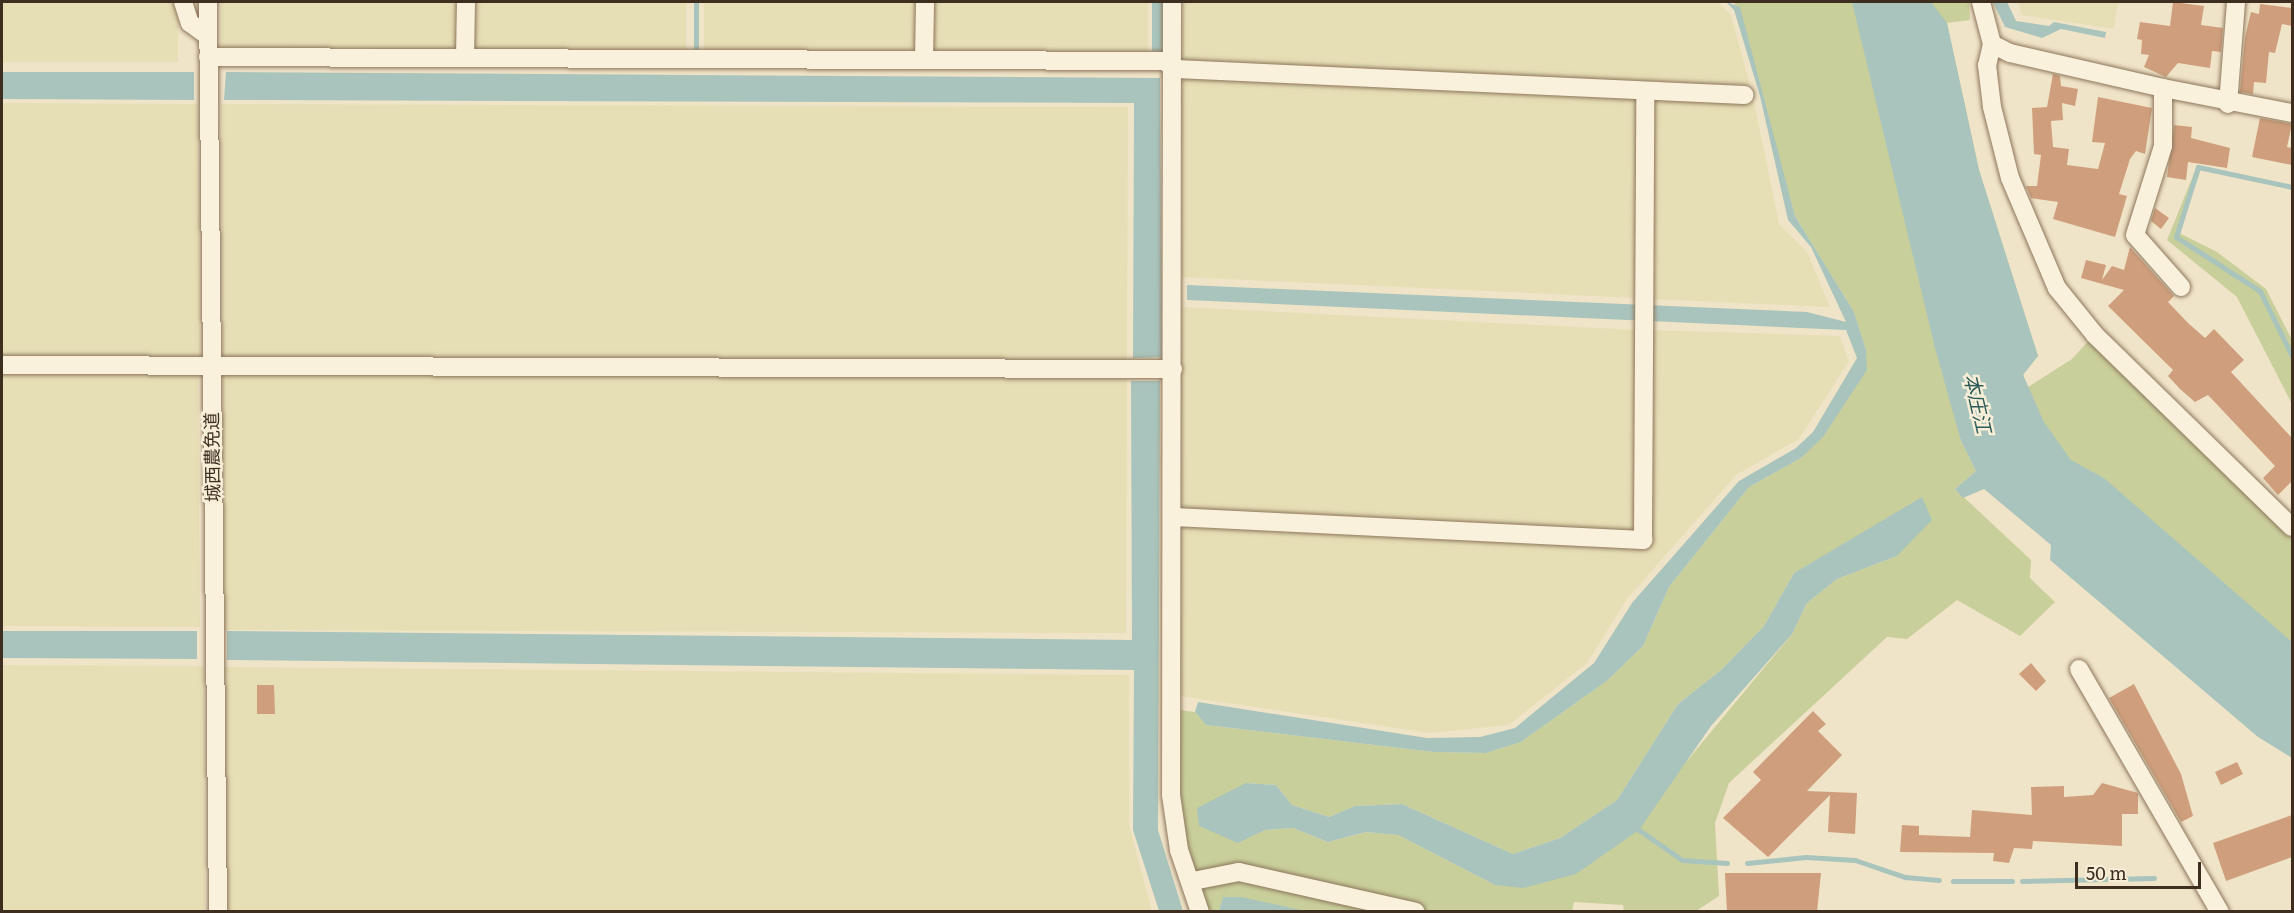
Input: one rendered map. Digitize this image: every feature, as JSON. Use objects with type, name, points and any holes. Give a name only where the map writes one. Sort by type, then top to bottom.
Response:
[{"type":"street","points":[[183,2],[190,23],[208,36]]},
{"type":"street","name":"城西農免道","points":[[208,2],[218,912]]},
{"type":"street","points":[[465,58],[466,2]]},
{"type":"street","points":[[924,60],[925,2]]},
{"type":"street","points":[[1172,2],[1176,69],[1172,822],[1193,881],[1200,912]]},
{"type":"street","points":[[1981,2],[1992,44],[1987,65],[2002,148],[2031,236],[2057,288],[2095,335],[2292,526]]},
{"type":"street","points":[[2228,104],[2236,2]]},
{"type":"street","points":[[1992,44],[2010,53],[2228,104],[2292,113]]},
{"type":"street","points":[[208,57],[1164,61],[1176,69],[1744,95]]},
{"type":"street","points":[[2163,88],[2163,146],[2136,235],[2181,287]]},
{"type":"street","points":[[1173,517],[1643,540],[1645,92]]},
{"type":"street","points":[[2,365],[1173,369]]},
{"type":"street","points":[[2079,669],[2220,912]]},
{"type":"street","points":[[1193,881],[1239,872],[1416,912]]},
{"type":"shaded area","points":[[2,2],[178,2],[178,62],[2,62]]},
{"type":"shaded area","points":[[221,2],[457,2],[456,50],[221,47]]},
{"type":"shaded area","points":[[473,2],[686,2],[686,52],[473,51]]},
{"type":"shaded area","points":[[704,2],[917,2],[917,53],[704,52]]},
{"type":"shaded area","points":[[931,2],[1148,2],[1148,53],[931,53]]},
{"type":"shaded area","points":[[1183,2],[1718,2],[1731,15],[1750,85],[1182,63]]},
{"type":"shaded area","points":[[2018,2],[2118,2],[2114,29],[2022,15]]},
{"type":"shaded area","points":[[1189,74],[1637,96],[1638,298],[1182,277],[1182,83]]},
{"type":"shaded area","points":[[1651,97],[1754,102],[1779,224],[1807,252],[1830,307],[1650,299]]},
{"type":"shaded area","points":[[2,103],[198,104],[200,358],[2,358]]},
{"type":"shaded area","points":[[221,104],[1128,107],[1127,362],[223,358]]},
{"type":"shaded area","points":[[1181,307],[1637,330],[1636,531],[1181,510]]},
{"type":"shaded area","points":[[1650,330],[1840,336],[1849,361],[1799,439],[1736,475],[1626,600],[1587,663],[1509,725],[1430,733],[1180,696],[1181,524],[1649,547]]},
{"type":"shaded area","points":[[2,373],[198,374],[200,627],[2,626]]},
{"type":"shaded area","points":[[223,374],[1127,377],[1126,633],[224,630]]},
{"type":"shaded area","points":[[2,665],[204,666],[205,911],[2,911]]},
{"type":"shaded area","points":[[225,667],[1129,675],[1129,825],[1152,911],[226,911]]},
{"type":"green space","points":[[1734,2],[1871,2],[1961,441],[1976,471],[1955,489],[2031,560],[2030,578],[2055,602],[2020,636],[1957,600],[1907,639],[1887,637],[1729,783],[1715,823],[1719,896],[1696,911],[1624,911],[1623,905],[1574,902],[1572,912],[1305,912],[1223,897],[1219,911],[1207,911],[1179,819],[1180,710],[1195,712],[1206,725],[1433,752],[1486,753],[1521,742],[1608,680],[1643,646],[1669,587],[1749,487],[1801,458],[1866,350],[1854,312],[1795,216]],"holes":[[[1848,542],[1897,556],[1837,579],[1807,603],[1792,634],[1682,767],[1495,885],[1398,835],[1366,832],[1328,842],[1293,828],[1265,830],[1246,783],[1276,785],[1292,805],[1329,817],[1355,806],[1402,804],[1513,854],[1560,838],[1617,800],[1678,704],[1721,670],[1764,626],[1794,573]]]},
{"type":"green space","points":[[1920,2],[1969,2],[1970,20],[1947,23],[1979,170],[2038,356],[2023,374],[2028,387],[2072,359],[2090,339],[2292,536],[2292,663],[2009,422]]},
{"type":"green space","points":[[2197,166],[2200,172],[2179,233],[2217,252],[2266,289],[2292,340],[2292,404],[2237,297],[2167,240]]},
{"type":"water","points":[[1152,2],[1163,2],[1163,53],[1152,51]]},
{"type":"water","points":[[1726,2],[1740,7],[1795,216],[1854,312],[1866,350],[1867,370],[1823,437],[1801,458],[1749,487],[1669,587],[1643,646],[1608,680],[1521,742],[1486,753],[1433,752],[1206,725],[1195,712],[1198,702],[1427,738],[1480,737],[1515,728],[1594,663],[1632,603],[1739,481],[1796,448],[1813,432],[1857,358],[1846,330],[1187,300],[1187,285],[1807,312],[1846,322],[1811,247],[1788,220],[1760,96],[1734,10]]},
{"type":"water","name":"本庄江","points":[[1852,2],[1931,2],[1947,23],[1979,170],[2038,356],[2023,375],[2044,422],[2071,460],[2104,478],[2292,642],[2292,758],[2258,737],[2050,560],[2051,545],[1984,489],[1963,498],[1955,489],[1976,471],[1961,441],[1935,348]]},
{"type":"water","points":[[1993,2],[2007,2],[2016,21],[2049,26],[2054,22],[2106,32],[2105,38],[2061,29],[2042,38],[2005,27]]},
{"type":"water","points":[[2,72],[194,72],[194,100],[2,99]]},
{"type":"water","points":[[226,72],[1160,78],[1162,357],[1133,358],[1134,103],[224,100]]},
{"type":"water","points":[[1131,381],[1160,381],[1158,830],[1183,911],[1159,911],[1133,830],[1134,670],[227,660],[227,631],[1132,640]]},
{"type":"water","points":[[1922,497],[1932,520],[1897,556],[1837,579],[1807,603],[1792,634],[1711,726],[1639,830],[1576,874],[1523,888],[1495,885],[1398,835],[1366,832],[1328,842],[1293,828],[1265,830],[1238,843],[1199,826],[1197,808],[1246,783],[1276,785],[1292,805],[1329,817],[1355,806],[1402,804],[1513,854],[1560,838],[1617,800],[1678,704],[1721,670],[1764,626],[1794,573]]},
{"type":"water","points":[[2,631],[197,631],[197,659],[2,658]]},
{"type":"water","points":[[1223,897],[1241,897],[1305,911],[1219,911]]},
{"type":"building","points":[[2173,2],[2204,6],[2201,25],[2223,28],[2221,52],[2212,51],[2210,68],[2178,63],[2166,77],[2144,67],[2149,55],[2141,54],[2142,40],[2137,39],[2140,22],[2170,26]]},
{"type":"building","points":[[2260,4],[2292,8],[2292,26],[2282,24],[2275,53],[2269,52],[2266,83],[2254,82],[2253,94],[2240,92],[2245,37],[2251,12],[2259,14]]},
{"type":"building","points":[[2053,74],[2060,76],[2061,86],[2078,89],[2075,106],[2062,103],[2063,120],[2051,121],[2053,147],[2069,149],[2067,165],[2098,169],[2105,143],[2092,142],[2098,97],[2152,108],[2145,154],[2136,151],[2130,159],[2119,194],[2127,196],[2115,237],[2053,219],[2058,202],[2031,198],[2026,186],[2037,186],[2041,155],[2034,154],[2032,108],[2047,107]]},
{"type":"building","points":[[2260,118],[2292,124],[2287,147],[2292,148],[2292,165],[2252,157]]},
{"type":"building","points":[[2174,125],[2192,127],[2191,138],[2230,148],[2227,168],[2188,162],[2186,180],[2167,177]]},
{"type":"building","points":[[2155,208],[2169,218],[2161,229],[2151,221]]},
{"type":"building","points":[[2130,247],[2174,296],[2168,302],[2188,323],[2205,338],[2214,329],[2244,360],[2231,372],[2292,438],[2292,481],[2278,495],[2263,478],[2275,466],[2208,395],[2195,402],[2180,389],[2168,376],[2173,370],[2108,306],[2124,290],[2081,278],[2086,260],[2106,265],[2102,280],[2112,266],[2124,270]]},
{"type":"building","points":[[2031,663],[2046,681],[2036,691],[2019,674]]},
{"type":"building","points":[[2134,684],[2181,774],[2193,816],[2181,822],[2109,698]]},
{"type":"building","points":[[257,685],[274,685],[275,714],[257,714]]},
{"type":"building","points":[[1813,711],[1826,724],[1818,731],[1842,755],[1807,791],[1857,793],[1855,834],[1828,832],[1830,795],[1768,857],[1723,818],[1761,780],[1753,772]]},
{"type":"building","points":[[2237,762],[2243,774],[2221,785],[2215,772]]},
{"type":"building","points":[[2102,783],[2138,793],[2138,814],[2122,814],[2122,846],[2033,841],[2032,849],[2014,848],[2009,863],[1993,861],[1994,853],[1900,852],[1902,825],[1919,826],[1919,835],[1970,837],[1972,810],[2032,815],[2031,787],[2064,786],[2064,797],[2093,795]]},
{"type":"building","points":[[2292,815],[2292,857],[2226,881],[2213,843]]},
{"type":"building","points":[[1725,873],[1821,873],[1817,912],[1727,912]]},
{"type":"waterway","points":[[696,2],[696,48]]},
{"type":"waterway","points":[[2292,187],[2198,167],[2176,237],[2260,291],[2292,356]]},
{"type":"waterway","points":[[1639,830],[1682,860],[1727,863]]},
{"type":"waterway","points":[[1747,863],[1806,857],[1855,860],[1905,877],[1939,880]]},
{"type":"waterway","points":[[2022,881],[2154,878]]},
{"type":"waterway","points":[[1953,881],[2012,881]]}]
